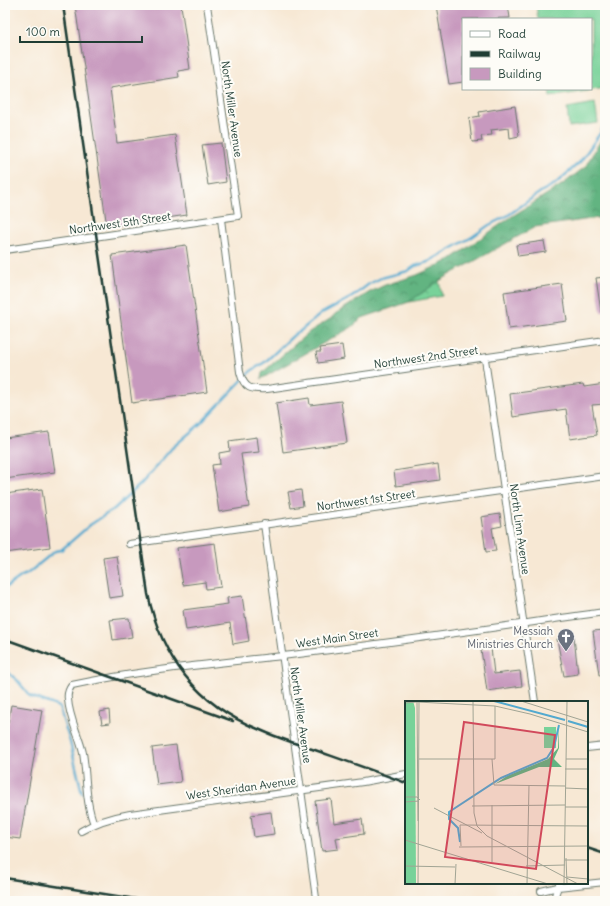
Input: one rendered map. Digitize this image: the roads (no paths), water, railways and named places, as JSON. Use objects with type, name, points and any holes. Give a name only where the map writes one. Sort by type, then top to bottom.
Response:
[{"type":"street","name":"North Miller Avenue","points":[[207,5],[238,216]]},
{"type":"street","name":"Northwest 5th Street","points":[[5,250],[238,216]]},
{"type":"street","name":"Northwest 2nd Street","points":[[221,219],[240,372],[247,386],[253,389],[267,389],[605,340]]},
{"type":"street","name":"North Linn Avenue","points":[[485,358],[535,701]]},
{"type":"street","name":"Northwest 1st Street","points":[[129,544],[605,476]]},
{"type":"street","name":"North Miller Avenue","points":[[264,524],[316,898]]},
{"type":"street","name":"West Main Street","points":[[94,824],[90,812],[82,752],[67,697],[68,691],[72,685],[105,677],[138,672],[282,656],[605,612]]},
{"type":"street","points":[[588,748],[605,746]]},
{"type":"street","name":"West Sheridan Avenue","points":[[81,831],[111,817],[363,782],[405,774]]},
{"type":"street","points":[[588,883],[605,882]]},
{"type":"street","points":[[541,891],[559,885],[574,884]]},
{"type":"street","points":[[553,901],[559,885]]},
{"type":"waterway","points":[[5,588],[27,574],[55,551],[61,550],[90,525],[114,509],[141,484],[172,448],[200,424],[251,371],[265,362],[296,333],[322,313],[352,297],[369,284],[381,278],[408,271],[415,266],[428,262],[472,237],[489,225],[507,216],[542,191],[555,184],[580,162],[601,132],[605,122]]},
{"type":"waterway","points":[[5,670],[17,680],[30,696],[59,707],[70,742],[82,793]]},
{"type":"railway","points":[[63,5],[148,594],[154,617],[162,638],[185,676],[217,707],[237,719],[264,732],[405,783]]},
{"type":"railway","points":[[5,639],[233,721]]},
{"type":"railway","points":[[588,848],[605,854]]},
{"type":"railway","points":[[5,878],[148,901]]},
{"type":"place","name":"Messiah Ministries Church","points":[[566,652]]}]
